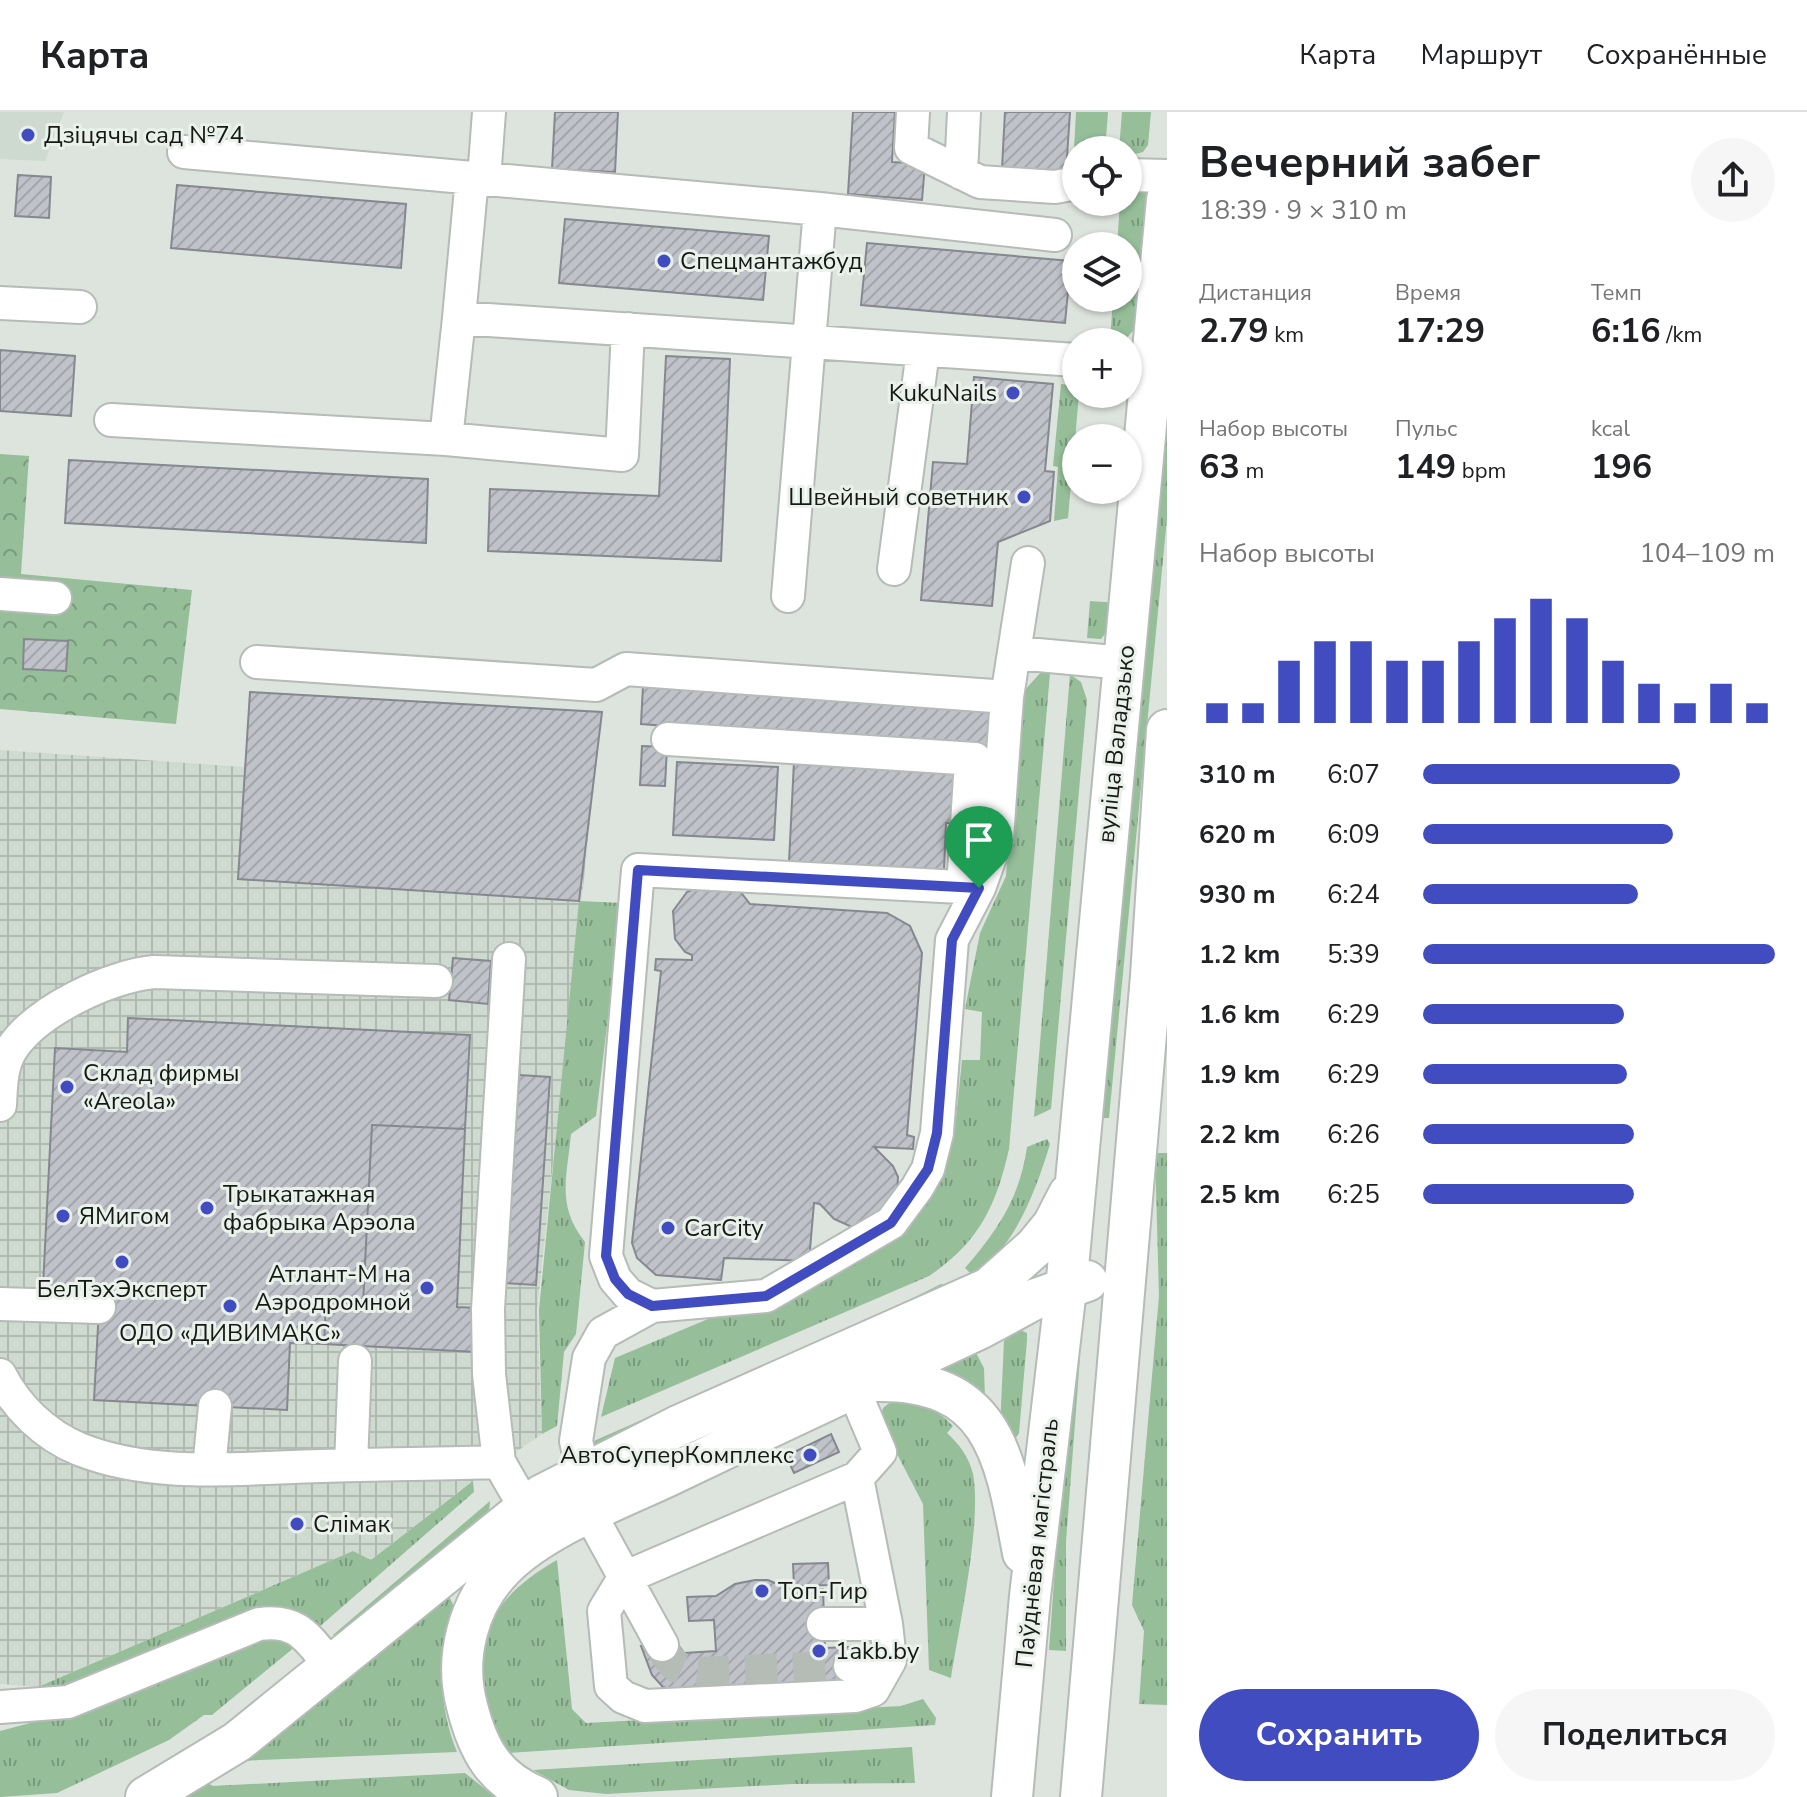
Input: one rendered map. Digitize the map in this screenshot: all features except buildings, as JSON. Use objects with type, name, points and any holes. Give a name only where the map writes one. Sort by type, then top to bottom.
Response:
[{"type":"main road","name":"вуліца Валадзько","points":[[1142,358],[1167,199]]},
{"type":"main road","name":"вуліца Валадзько","points":[[1066,1289],[1073,1185],[1124,663],[1138,408]]},
{"type":"main road","name":"вуліца Валадзько","points":[[1119,1344],[1167,730]]},
{"type":"main road","points":[[989,1288],[1035,1247],[1053,1225],[1073,1185]]},
{"type":"main road","points":[[537,1797],[525,1792],[487,1762],[473,1731],[462,1688],[462,1659],[476,1605],[502,1569],[520,1552],[592,1512],[981,1328],[1033,1300],[1066,1289],[1109,1268],[1126,1250]]},
{"type":"main road","points":[[146,1797],[217,1757],[525,1507],[583,1473],[692,1420],[989,1288],[1022,1284],[1066,1289],[1097,1301],[1119,1344],[1081,1797]]},
{"type":"main road","name":"Паўднёвая магістраль","points":[[1012,1797],[1023,1661],[1066,1289]]},
{"type":"main road","points":[[860,1384],[929,1384],[957,1399],[982,1421],[1004,1459],[1030,1596]]},
{"type":"lane","points":[[446,439],[459,318],[489,112]]},
{"type":"lane","points":[[913,112],[911,148],[961,173],[980,182],[1062,186]]},
{"type":"lane","points":[[961,173],[964,112]]},
{"type":"lane","points":[[184,152],[820,209],[1055,235]]},
{"type":"lane","points":[[1142,175],[1167,176]]},
{"type":"lane","points":[[788,596],[820,209]]},
{"type":"lane","points":[[0,303],[80,307]]},
{"type":"lane","points":[[459,318],[1062,359]]},
{"type":"lane","points":[[111,420],[446,439],[622,455],[628,329]]},
{"type":"lane","points":[[894,569],[923,351]]},
{"type":"lane","points":[[662,1645],[624,1578],[592,1512],[576,1441],[589,1358],[603,1333],[652,1306],[766,1296],[891,1223],[907,1204],[928,1169],[937,1133],[952,940],[971,888],[997,838],[1007,697],[1028,563]]},
{"type":"lane","points":[[0,594],[55,598]]},
{"type":"lane","points":[[1016,653],[1124,663]]},
{"type":"lane","points":[[257,662],[596,685],[626,669],[1007,697]]},
{"type":"lane","points":[[668,739],[975,759],[970,776],[971,888]]},
{"type":"lane","points":[[652,1306],[628,1294],[615,1279],[606,1256],[638,870],[971,888]]},
{"type":"lane","points":[[509,959],[488,1309],[489,1374],[499,1462],[530,1516],[520,1552]]},
{"type":"lane","points":[[0,1105],[2,1076],[11,1050],[46,1015],[125,975],[154,972],[436,981]]},
{"type":"lane","points":[[0,1304],[99,1307]]},
{"type":"lane","points":[[351,1465],[355,1361]]},
{"type":"lane","points":[[0,1375],[13,1401],[46,1429],[78,1449],[130,1463],[209,1469],[499,1462]]},
{"type":"lane","points":[[857,1478],[886,1624],[890,1660],[873,1690],[855,1696],[645,1706],[623,1697],[611,1686],[604,1611],[624,1578],[857,1478],[880,1452],[860,1384]]},
{"type":"lane","points":[[209,1469],[215,1406]]},
{"type":"lane","points":[[0,1707],[68,1702],[269,1622],[279,1621],[295,1627],[330,1665]]},
{"type":"lane","points":[[823,1624],[886,1624]]},
{"type":"lane","points":[[850,1666],[890,1660]]},
{"type":"shaded area","name":"Дзіцячы сад №74","points":[[0,112],[64,112],[45,161],[0,159]]},
{"type":"shaded area","points":[[250,692],[602,712],[537,1310],[542,1434],[473,1481],[371,1560],[353,1551],[38,1687],[0,1684],[0,750],[245,767]]},
{"type":"green space","points":[[1076,112],[1108,112],[1106,136],[1075,136]]},
{"type":"green space","points":[[1122,112],[1151,112],[1148,145],[1143,152],[1142,136],[1120,136]]},
{"type":"green space","points":[[1142,188],[1151,196],[1142,292],[1142,232],[1118,232],[1119,216],[1142,216]]},
{"type":"green space","points":[[1112,312],[1140,312],[1135,328],[1111,328]]},
{"type":"green space","points":[[1061,384],[1062,408],[1078,408],[1076,424],[1062,424],[1062,504],[1069,504],[1068,518],[1054,521],[1058,467],[1053,466]]},
{"type":"green space","points":[[1167,429],[1167,518],[1109,1118],[1102,1118]]},
{"type":"green space","points":[[0,454],[29,456],[21,574],[192,590],[176,724],[0,709]]},
{"type":"green space","points":[[1090,601],[1117,603],[1110,628],[1101,639],[1087,638]]},
{"type":"green space","points":[[1044,669],[1050,673],[1009,1149],[998,1189],[982,1222],[960,1250],[929,1276],[601,1417],[615,1358],[839,1264],[939,1175],[954,1138],[962,1060],[980,1060],[982,1012],[965,1009],[980,933],[1006,876],[1021,694]]},
{"type":"green space","points":[[1070,674],[1081,682],[1087,700],[1051,1109],[1034,1117]]},
{"type":"green space","points":[[579,901],[622,903],[596,1116],[571,1134],[567,1164],[566,1191],[570,1216],[585,1242],[576,1334],[564,1352],[557,1426],[542,1434],[539,1310]]},
{"type":"green space","points":[[1047,1139],[1050,1144],[1045,1160],[1022,1218],[999,1252],[970,1273],[965,1268],[997,1227],[1013,1198],[1027,1147]]},
{"type":"green space","points":[[1155,1153],[1167,1153],[1167,1705],[1139,1704],[1144,1631],[1132,1605],[1159,1296]]},
{"type":"green space","points":[[941,1284],[952,1287],[589,1451],[587,1444],[871,1319]]},
{"type":"green space","points":[[1018,1329],[1027,1333],[1027,1340],[1019,1433],[1014,1441],[1000,1428],[1004,1341]]},
{"type":"green space","points":[[1072,1333],[1080,1358],[1066,1541],[1066,1651],[1049,1650]]},
{"type":"green space","points":[[974,1349],[984,1368],[985,1400],[939,1373],[943,1364]]},
{"type":"green space","points":[[892,1401],[925,1406],[946,1419],[953,1426],[947,1433],[963,1451],[973,1474],[972,1546],[951,1678],[929,1670],[923,1504],[880,1421],[883,1408]]},
{"type":"green space","points":[[473,1481],[474,1492],[318,1628],[286,1608],[265,1608],[62,1690],[38,1687],[353,1551],[371,1560]]},
{"type":"green space","points":[[490,1501],[489,1513],[340,1637],[333,1635]]},
{"type":"green space","points":[[557,1560],[572,1709],[586,1723],[901,1706],[923,1699],[936,1718],[935,1725],[508,1753],[496,1736],[486,1702],[481,1656],[485,1636],[504,1602],[519,1587]]},
{"type":"green space","points":[[449,1596],[455,1609],[444,1643],[442,1681],[443,1700],[457,1752],[235,1761]]},
{"type":"green space","points":[[270,1635],[296,1646],[212,1715],[204,1715],[169,1740],[57,1793],[0,1797],[0,1731],[102,1704]]},
{"type":"green space","points":[[912,1747],[915,1783],[793,1784],[606,1794],[569,1790],[533,1770]]},
{"type":"green space","points":[[465,1773],[495,1797],[180,1797],[206,1782],[213,1786]]},
{"type":"tunnel","points":[[662,1645],[676,1666],[700,1673],[850,1666]]},
{"type":"place","name":"Дзіцячы сад №74","points":[[28,135]]},
{"type":"place","name":"Спецмантажбуд","points":[[664,261]]},
{"type":"place","name":"KukuNails","points":[[1013,393]]},
{"type":"place","name":"Швейный советник","points":[[1024,497]]},
{"type":"place","name":"Склад фирмы «Areola»","points":[[67,1087]]},
{"type":"place","name":"Трыкатажная фабрыка Арэола","points":[[207,1208]]},
{"type":"place","name":"ЯМигом","points":[[63,1216]]},
{"type":"place","name":"CarCity","points":[[668,1228]]},
{"type":"place","name":"БелТэхЭксперт","points":[[122,1262]]},
{"type":"place","name":"Атлант-М на Аэродромной","points":[[427,1288]]},
{"type":"place","name":"ОДО «ДИВИМАКС»","points":[[230,1306]]},
{"type":"place","name":"АвтоСуперКомплекс","points":[[810,1455]]},
{"type":"place","name":"Слімак","points":[[297,1524]]},
{"type":"place","name":"Топ-Гир","points":[[762,1591]]},
{"type":"place","name":"1akb.by","points":[[819,1651]]},
{"type":"route","points":[[638,870],[979,888],[952,940],[937,1133],[928,1169],[907,1204],[891,1223],[766,1296],[652,1306],[628,1294],[615,1279],[606,1256],[638,870]]}]
